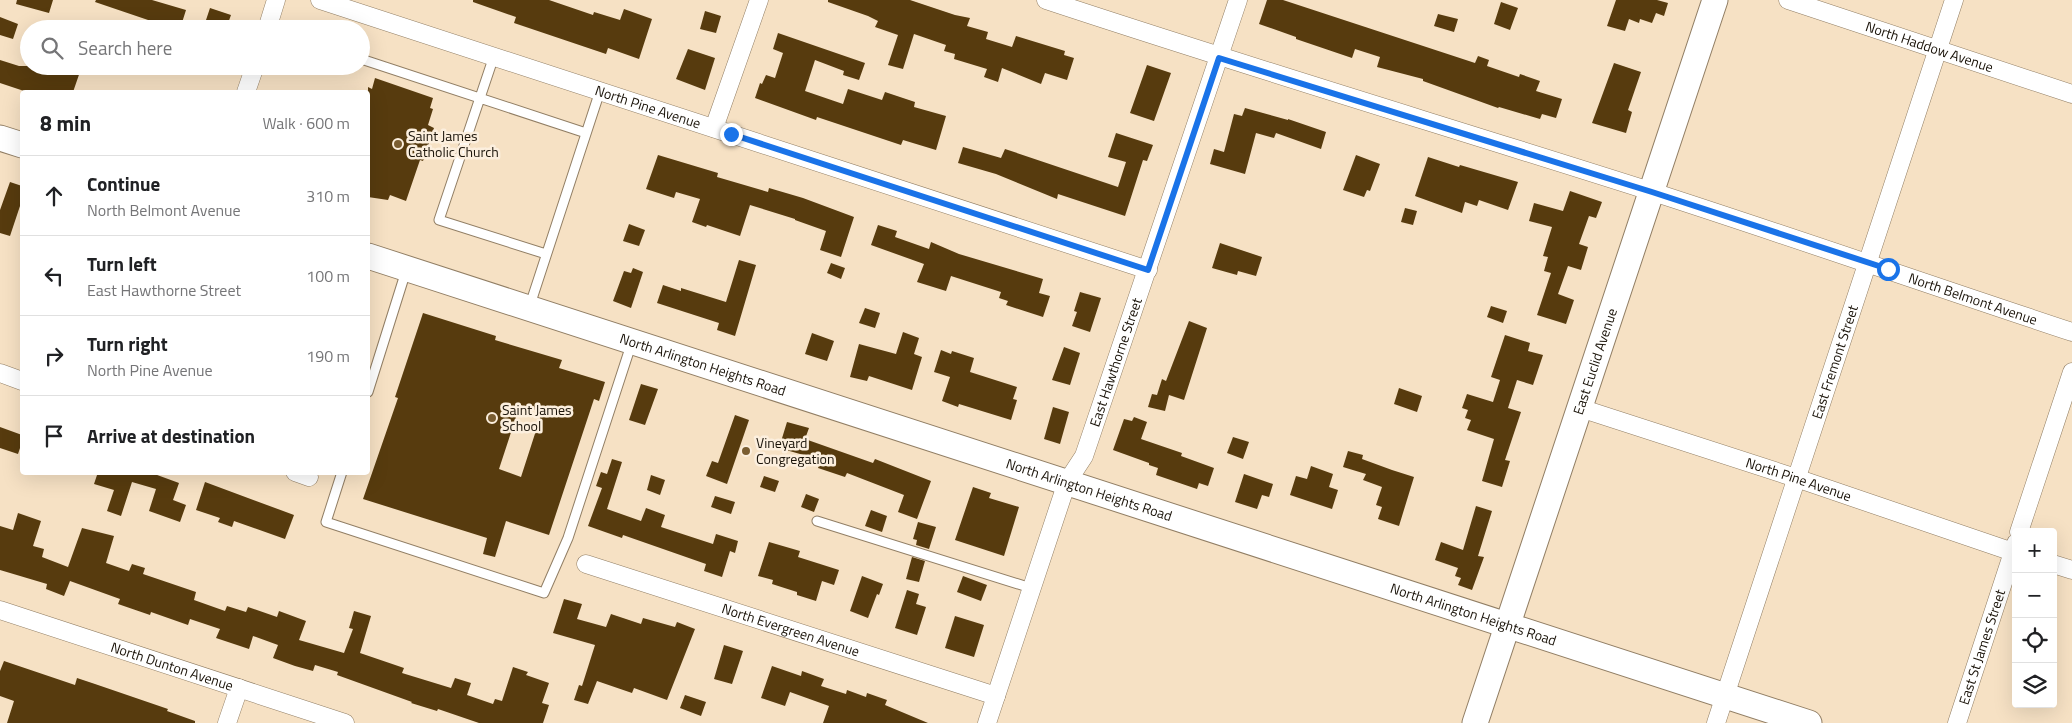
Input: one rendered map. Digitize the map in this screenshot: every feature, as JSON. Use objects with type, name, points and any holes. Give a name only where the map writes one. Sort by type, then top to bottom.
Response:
[{"type":"main road","name":"East Euclid Avenue","points":[[1475,723],[1715,0]]},
{"type":"main road","points":[[0,138],[20,144]]},
{"type":"main road","name":"North Arlington Heights Road","points":[[370,257],[1509,624],[1809,723]]},
{"type":"street","points":[[270,20],[276,0]]},
{"type":"street","name":"North Pine Avenue","points":[[320,0],[1148,270]]},
{"type":"street","points":[[714,128],[759,0]]},
{"type":"street","name":"North Belmont Avenue","points":[[1046,0],[1219,58],[1652,192],[1868,262],[2072,332]]},
{"type":"street","name":"East Hawthorne Street","points":[[987,723],[1067,482],[1084,456],[1238,0]]},
{"type":"street","name":"North Haddow Avenue","points":[[1788,0],[1938,48],[2072,94]]},
{"type":"street","name":"East Fremont Street","points":[[1716,723],[1954,0]]},
{"type":"street","points":[[247,90],[252,75]]},
{"type":"street","points":[[2021,528],[2072,372]]},
{"type":"street","points":[[0,373],[20,380]]},
{"type":"street","name":"North Pine Avenue","points":[[1580,408],[2012,548]]},
{"type":"street","name":"East St James Street","points":[[1957,723],[2012,558]]},
{"type":"street","name":"North Evergreen Avenue","points":[[586,564],[996,696]]},
{"type":"street","points":[[2057,565],[2072,570]]},
{"type":"street","name":"North Dunton Avenue","points":[[0,610],[345,723]]},
{"type":"street","points":[[227,723],[239,688]]},
{"type":"lane","points":[[494,56],[439,220],[546,254]]},
{"type":"lane","points":[[370,62],[586,133]]},
{"type":"lane","points":[[529,308],[600,91]]},
{"type":"lane","points":[[370,386],[407,269]]},
{"type":"lane","points":[[341,475],[326,522],[544,593],[568,538],[632,341]]},
{"type":"lane","points":[[818,521],[1031,588]]},
{"type":"building","points":[[17,0],[53,0],[49,13],[16,4]]},
{"type":"building","points":[[96,0],[152,0],[186,10],[183,20],[148,20],[95,2]]},
{"type":"building","points":[[473,0],[549,0],[593,15],[594,12],[620,20],[624,9],[652,19],[639,59],[608,48],[606,54],[514,23],[516,17],[473,2]]},
{"type":"building","points":[[828,0],[910,0],[970,18],[967,26],[988,32],[986,39],[1012,47],[1016,36],[1065,51],[1064,55],[1074,58],[1067,80],[1045,73],[1041,84],[1002,68],[998,82],[984,77],[987,69],[954,59],[955,54],[944,51],[946,45],[914,34],[903,69],[888,65],[898,35],[875,27],[878,21],[868,16],[828,2]]},
{"type":"building","points":[[1267,0],[1283,0],[1475,63],[1478,56],[1489,60],[1487,66],[1519,77],[1520,74],[1540,81],[1536,91],[1562,99],[1556,118],[1542,114],[1540,119],[1498,108],[1423,81],[1423,79],[1377,67],[1380,57],[1355,49],[1352,58],[1259,24]]},
{"type":"building","points":[[1616,0],[1657,0],[1668,3],[1664,16],[1656,13],[1652,23],[1640,19],[1639,23],[1629,19],[1625,31],[1607,26]]},
{"type":"building","points":[[1501,2],[1518,8],[1510,30],[1494,24]]},
{"type":"building","points":[[210,8],[231,15],[229,20],[206,20]]},
{"type":"building","points":[[705,11],[721,16],[716,33],[700,29]]},
{"type":"building","points":[[1438,14],[1458,19],[1454,32],[1434,26]]},
{"type":"building","points":[[0,17],[18,24],[13,39],[0,35]]},
{"type":"building","points":[[778,33],[865,63],[859,80],[843,75],[844,71],[815,60],[805,91],[843,104],[848,89],[882,100],[885,92],[915,102],[914,107],[946,116],[936,150],[903,140],[901,145],[817,117],[816,120],[755,98],[760,83],[762,84],[766,75],[775,78],[783,53],[773,49]]},
{"type":"building","points":[[688,49],[715,58],[705,90],[676,79]]},
{"type":"building","points":[[0,60],[20,66],[20,75],[79,75],[74,90],[21,90],[0,83]]},
{"type":"building","points":[[1614,63],[1641,72],[1628,110],[1632,112],[1626,133],[1592,123]]},
{"type":"building","points":[[1147,65],[1171,73],[1154,121],[1130,113]]},
{"type":"building","name":"Saint James Catholic Church","points":[[375,78],[433,98],[430,108],[433,109],[428,125],[434,128],[423,161],[420,160],[406,201],[390,195],[388,200],[370,197],[370,90],[368,90],[368,87],[372,89]]},
{"type":"building","points":[[1245,108],[1288,119],[1326,132],[1321,149],[1276,133],[1274,138],[1256,133],[1245,174],[1210,164],[1214,149],[1224,152],[1234,114],[1242,116]]},
{"type":"building","points":[[1116,133],[1153,145],[1147,161],[1143,160],[1125,216],[1058,194],[1057,199],[996,174],[958,163],[963,147],[1001,158],[1005,149],[1118,187],[1126,162],[1108,157]]},
{"type":"building","points":[[658,155],[718,173],[717,177],[768,192],[769,188],[803,198],[854,217],[841,257],[820,250],[826,231],[750,205],[740,236],[692,222],[700,199],[676,192],[674,198],[646,189]]},
{"type":"building","points":[[1356,155],[1380,164],[1370,191],[1367,190],[1364,197],[1343,190]]},
{"type":"building","points":[[1428,157],[1518,182],[1508,210],[1479,200],[1477,206],[1465,202],[1462,213],[1415,196]]},
{"type":"building","points":[[10,182],[20,185],[20,206],[10,236],[0,233],[0,210]]},
{"type":"building","points":[[1570,191],[1602,202],[1596,218],[1589,216],[1579,244],[1588,247],[1581,270],[1568,266],[1558,294],[1574,300],[1566,324],[1537,315],[1551,273],[1544,271],[1548,257],[1543,256],[1552,227],[1529,221],[1534,203],[1563,211]]},
{"type":"building","points":[[1405,208],[1417,211],[1413,225],[1401,222]]},
{"type":"building","points":[[629,224],[645,230],[639,246],[623,241]]},
{"type":"building","points":[[878,225],[897,231],[895,237],[929,249],[931,242],[959,254],[1043,279],[1039,293],[1050,296],[1043,317],[1006,305],[1008,301],[999,298],[1001,292],[951,276],[946,291],[917,282],[924,264],[871,245]]},
{"type":"building","points":[[1220,243],[1262,257],[1256,276],[1238,271],[1237,275],[1212,268]]},
{"type":"building","points":[[739,260],[756,265],[735,336],[717,330],[719,323],[657,303],[663,285],[681,291],[681,288],[726,302]]},
{"type":"building","points":[[831,263],[845,268],[841,279],[827,273]]},
{"type":"building","points":[[633,268],[643,272],[631,308],[613,301],[624,271],[631,273]]},
{"type":"building","points":[[1080,292],[1101,298],[1090,332],[1072,326],[1077,312],[1074,311]]},
{"type":"building","points":[[1491,306],[1507,311],[1503,323],[1487,317]]},
{"type":"building","points":[[865,308],[880,313],[875,328],[859,323]]},
{"type":"building","points":[[423,313],[496,336],[495,340],[562,360],[559,368],[605,382],[599,401],[594,399],[549,535],[506,521],[495,557],[483,554],[487,538],[363,499],[398,398],[395,397]],"holes":[[[520,405],[542,412],[521,477],[499,469]]]},
{"type":"building","points":[[1189,321],[1207,328],[1184,400],[1169,395],[1165,411],[1148,407],[1152,394],[1157,395],[1162,379],[1166,381]]},
{"type":"building","points":[[903,332],[919,338],[914,354],[922,357],[912,390],[869,376],[867,381],[850,377],[859,344],[896,354]]},
{"type":"building","points":[[812,333],[834,341],[827,361],[805,354]]},
{"type":"building","points":[[1505,335],[1530,343],[1528,351],[1543,355],[1533,385],[1517,380],[1508,408],[1521,412],[1505,460],[1510,461],[1502,487],[1482,481],[1494,439],[1467,430],[1471,420],[1465,418],[1468,410],[1462,408],[1467,394],[1493,402],[1500,380],[1491,377]]},
{"type":"building","points":[[1064,347],[1080,353],[1070,385],[1052,380]]},
{"type":"building","points":[[941,350],[951,354],[952,351],[974,358],[970,372],[1017,387],[1013,399],[1017,400],[1011,420],[959,404],[958,407],[942,401],[950,377],[934,372]]},
{"type":"building","points":[[641,384],[658,389],[645,425],[629,420]]},
{"type":"building","points":[[1399,388],[1422,396],[1417,412],[1394,404]]},
{"type":"building","points":[[1053,407],[1069,412],[1060,444],[1044,439]]},
{"type":"building","points":[[735,415],[749,420],[727,484],[706,476],[712,461],[718,463]]},
{"type":"building","points":[[1134,417],[1147,422],[1141,439],[1182,453],[1181,456],[1214,468],[1208,486],[1199,483],[1197,489],[1156,475],[1158,468],[1113,450],[1124,419],[1132,421]]},
{"type":"building","points":[[787,422],[809,428],[805,439],[873,463],[875,459],[931,481],[917,519],[898,512],[904,495],[847,473],[845,477],[818,468],[821,460],[779,448]]},
{"type":"building","points":[[0,427],[20,434],[18,454],[0,448]]},
{"type":"building","points":[[1233,437],[1249,442],[1243,459],[1227,453]]},
{"type":"building","points":[[1348,451],[1363,455],[1362,459],[1414,477],[1399,526],[1378,519],[1382,507],[1376,505],[1382,487],[1363,480],[1366,474],[1343,467]]},
{"type":"building","points":[[612,459],[622,462],[607,509],[641,521],[646,508],[665,515],[661,527],[713,544],[716,534],[738,541],[735,553],[730,551],[722,577],[704,571],[706,564],[623,535],[622,538],[588,526],[602,488],[596,486],[601,472],[607,474]]},
{"type":"building","points":[[1311,466],[1333,474],[1329,487],[1338,490],[1332,509],[1290,495],[1296,476],[1307,479]]},
{"type":"building","points":[[1244,474],[1273,484],[1269,497],[1262,495],[1257,509],[1235,502]]},
{"type":"building","points":[[97,475],[157,475],[179,483],[173,500],[186,505],[180,522],[149,511],[156,489],[132,482],[121,516],[107,511],[114,490],[94,484]]},
{"type":"building","points":[[651,475],[665,480],[660,495],[647,490]]},
{"type":"building","points":[[764,476],[779,481],[775,492],[760,487]]},
{"type":"building","points":[[205,482],[294,515],[285,539],[234,521],[232,527],[218,522],[220,518],[196,510]]},
{"type":"building","points":[[973,487],[991,493],[989,498],[1019,507],[1004,556],[955,540]]},
{"type":"building","points":[[806,494],[819,499],[814,512],[801,507]]},
{"type":"building","points":[[715,496],[735,502],[731,514],[711,507]]},
{"type":"building","points":[[1476,506],[1492,511],[1478,556],[1484,557],[1472,590],[1458,585],[1461,578],[1455,576],[1458,568],[1435,560],[1441,542],[1463,550]]},
{"type":"building","points":[[871,510],[887,516],[882,532],[865,526]]},
{"type":"building","points":[[18,513],[41,521],[33,546],[44,549],[42,557],[68,567],[82,528],[114,536],[106,563],[129,571],[132,564],[145,568],[143,574],[196,592],[194,600],[225,611],[227,606],[246,612],[248,607],[277,617],[279,611],[306,621],[299,640],[344,653],[353,629],[349,628],[354,611],[371,616],[360,653],[404,668],[402,673],[451,688],[455,678],[471,683],[467,695],[493,704],[495,699],[502,701],[513,667],[528,672],[526,675],[549,683],[542,703],[549,705],[543,723],[479,723],[438,709],[437,711],[411,703],[337,675],[338,672],[315,665],[313,671],[273,658],[278,645],[253,636],[249,649],[216,638],[220,629],[190,619],[188,625],[151,612],[150,615],[118,604],[120,599],[70,581],[64,596],[46,589],[47,584],[0,570],[0,526],[13,530]]},
{"type":"building","points":[[918,522],[936,527],[929,549],[916,545],[917,540],[913,539]]},
{"type":"building","points":[[769,542],[800,551],[798,557],[839,570],[834,585],[822,581],[816,601],[797,595],[797,592],[772,584],[773,580],[758,576]]},
{"type":"building","points":[[912,557],[925,561],[919,582],[906,579]]},
{"type":"building","points":[[862,576],[883,584],[868,618],[850,611]]},
{"type":"building","points":[[963,576],[987,585],[981,601],[957,592]]},
{"type":"building","points":[[907,590],[919,594],[916,604],[926,607],[917,635],[895,628]]},
{"type":"building","points":[[564,599],[582,604],[577,619],[606,627],[611,614],[641,624],[643,618],[675,627],[677,622],[695,629],[667,700],[634,688],[632,693],[597,681],[588,704],[574,700],[579,685],[582,686],[595,645],[553,633]]},
{"type":"building","points":[[955,616],[984,625],[974,657],[945,648]]},
{"type":"building","points":[[724,645],[743,651],[732,684],[714,679]]},
{"type":"building","points":[[4,661],[75,685],[77,678],[168,709],[167,711],[195,721],[195,723],[7,723],[14,701],[0,696],[0,671]]},
{"type":"building","points":[[772,666],[801,676],[802,671],[824,679],[821,686],[846,694],[847,690],[866,697],[867,693],[887,700],[885,705],[928,723],[823,723],[829,706],[790,692],[785,706],[761,698]]},
{"type":"building","points":[[685,695],[706,702],[701,716],[680,708]]},
{"type":"place","name":"Saint James Catholic Church","points":[[398,144]]},
{"type":"place","name":"Saint James School","points":[[492,418]]},
{"type":"place","name":"Vineyard Congregation","points":[[746,451]]},
{"type":"route","points":[[731,134],[1148,270],[1219,58],[1652,192],[1888,269]]}]
